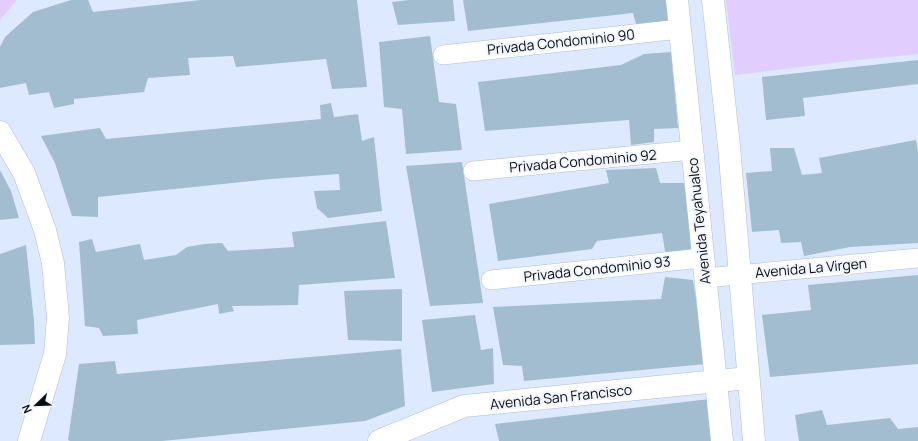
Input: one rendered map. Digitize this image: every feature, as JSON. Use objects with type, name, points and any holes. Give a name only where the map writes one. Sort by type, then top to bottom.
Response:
[{"type":"main road","name":"Avenida Teyahualco","points":[[677,0],[703,268],[722,441]]},
{"type":"main road","points":[[714,0],[729,146],[754,441]]},
{"type":"main road","points":[[0,132],[24,173],[45,230],[53,263],[58,318],[55,354],[29,441]]},
{"type":"main road","name":"Avenida San Francisco","points":[[379,441],[464,406],[748,378]]},
{"type":"street","name":"Privada Condominio 90","points":[[443,55],[680,29]]},
{"type":"street","name":"Privada Condominio 92","points":[[473,171],[692,150]]},
{"type":"street","name":"Avenida La Virgen","points":[[703,268],[740,275],[918,258]]},
{"type":"street","name":"Privada Condominio 93","points":[[491,280],[703,268]]},
{"type":"shaded area","points":[[0,0],[17,0],[0,20]]},
{"type":"shaded area","points":[[726,0],[918,0],[918,54],[735,75]]},
{"type":"building","points":[[71,0],[88,0],[93,12],[201,0],[357,0],[367,87],[332,89],[326,59],[236,67],[233,56],[188,58],[190,75],[148,78],[144,92],[74,99],[74,104],[54,108],[49,92],[29,95],[26,83],[0,88],[0,47],[5,37],[33,12]]},
{"type":"building","points":[[409,0],[453,0],[455,21],[398,25],[392,2]]},
{"type":"building","points":[[463,0],[668,0],[670,25],[637,27],[633,13],[468,31]]},
{"type":"building","points":[[430,36],[439,102],[456,104],[462,150],[406,154],[402,109],[384,107],[379,42]]},
{"type":"building","points":[[671,52],[678,128],[654,129],[654,142],[631,145],[629,120],[485,131],[478,82],[621,65],[644,54]]},
{"type":"building","points":[[918,60],[918,84],[803,98],[805,116],[766,120],[762,77]]},
{"type":"building","points":[[331,103],[334,117],[358,114],[362,141],[374,137],[382,211],[328,218],[317,208],[314,191],[340,190],[339,174],[271,179],[98,197],[98,217],[72,216],[55,163],[41,136],[100,128],[106,139],[321,119],[320,105]]},
{"type":"building","points":[[916,140],[918,151],[918,243],[850,247],[804,256],[801,242],[781,243],[779,230],[752,232],[746,173],[772,171],[770,148],[794,148],[802,175],[822,173],[819,158]]},
{"type":"building","points":[[462,162],[483,303],[430,306],[406,166]]},
{"type":"building","points":[[656,168],[660,183],[684,183],[694,253],[666,257],[662,233],[597,241],[592,249],[498,261],[489,204],[609,183],[606,170]]},
{"type":"building","points":[[0,170],[11,191],[19,218],[0,220]]},
{"type":"building","points":[[386,221],[395,278],[299,285],[298,305],[232,306],[234,311],[219,314],[218,304],[137,320],[138,334],[103,336],[99,328],[85,326],[79,242],[92,239],[96,252],[140,244],[144,260],[176,255],[187,247],[205,244],[222,243],[228,251],[294,247],[292,232]]},
{"type":"building","points":[[26,245],[35,344],[0,345],[0,254]]},
{"type":"building","points":[[918,275],[918,364],[770,377],[762,315],[811,310],[808,285]]},
{"type":"building","points":[[665,277],[693,280],[706,364],[524,381],[522,366],[503,365],[493,307],[661,299]]},
{"type":"building","points":[[402,289],[402,341],[348,340],[344,291]]},
{"type":"building","points":[[475,315],[481,350],[493,348],[494,384],[432,392],[422,320]]},
{"type":"building","points":[[401,349],[405,406],[365,421],[162,441],[68,440],[79,364],[115,361],[117,374]]},
{"type":"building","points":[[710,399],[714,441],[499,441],[495,424]]},
{"type":"building","points":[[822,410],[827,425],[890,418],[898,429],[918,427],[918,441],[799,441],[795,415]]}]
